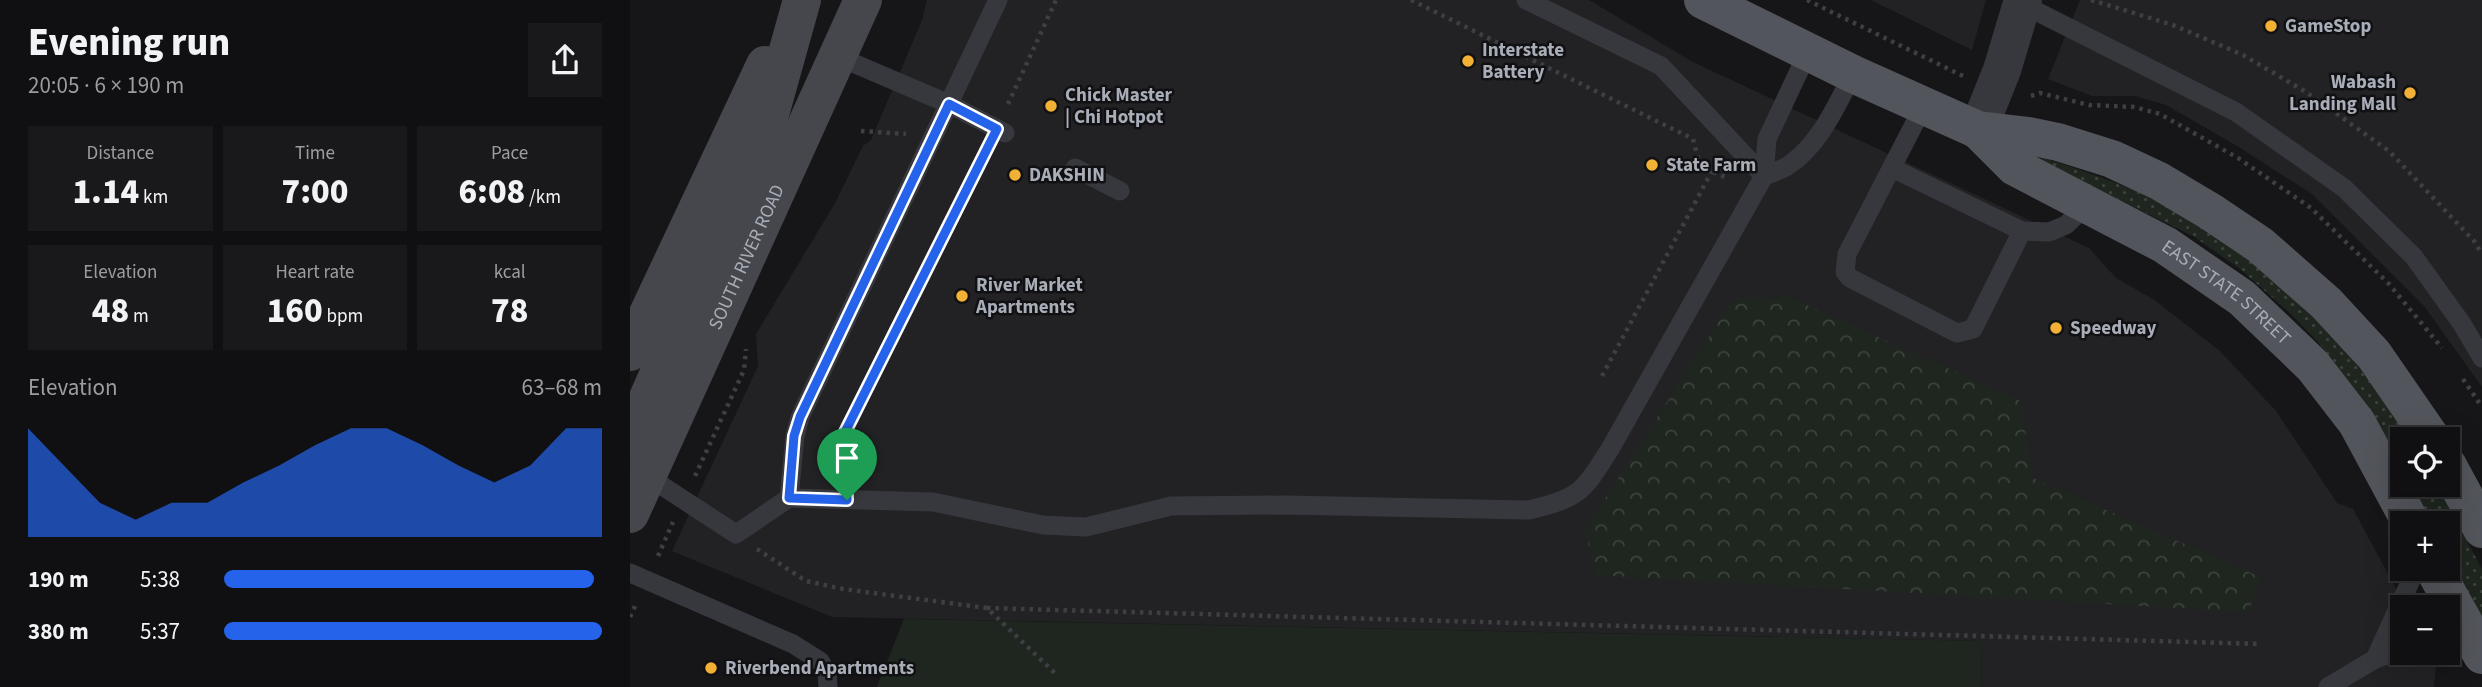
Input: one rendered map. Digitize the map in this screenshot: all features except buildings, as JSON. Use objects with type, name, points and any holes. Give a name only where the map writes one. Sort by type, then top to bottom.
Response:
[{"type":"main road","points":[[630,352],[796,0]]},
{"type":"main road","points":[[647,476],[634,452],[634,435],[640,416],[767,125],[802,0]]},
{"type":"main road","name":"SOUTH RIVER ROAD","points":[[630,514],[863,0]]},
{"type":"main road","name":"EAST STATE STREET","points":[[1703,0],[1853,74],[1978,130],[2058,142],[2112,159],[2160,181],[2260,245],[2326,303],[2374,355],[2424,427]]},
{"type":"main road","name":"EAST STATE STREET","points":[[1978,130],[2015,167],[2165,245],[2242,298],[2313,366],[2357,423],[2405,511]]},
{"type":"main road","points":[[2460,488],[2482,529]]},
{"type":"main road","points":[[2439,581],[2467,642]]},
{"type":"street","points":[[1978,130],[2001,71],[2023,2]]},
{"type":"lane","points":[[789,498],[794,436],[800,417],[998,0]]},
{"type":"lane","points":[[1526,0],[1661,66],[1759,183]]},
{"type":"lane","points":[[2023,2],[2236,112],[2344,188],[2414,257],[2462,324],[2482,358]]},
{"type":"lane","points":[[647,476],[683,502],[736,534],[789,498],[933,502],[1043,525],[1086,527],[1171,506],[1286,505],[1529,510],[1562,502],[1584,489],[1611,449],[1759,183],[1767,139],[1808,52]]},
{"type":"lane","points":[[839,57],[949,104],[1001,131]]},
{"type":"lane","points":[[1759,183],[1788,166],[1808,148],[1832,115],[1853,74]]},
{"type":"lane","points":[[1923,107],[1847,254],[1845,272],[1850,278],[1957,333],[1973,329],[2022,231]]},
{"type":"lane","points":[[1075,169],[1120,191]]},
{"type":"lane","points":[[1892,169],[2022,231],[2049,232],[2066,225],[2088,204]]},
{"type":"lane","points":[[630,573],[793,644],[820,660],[827,673],[828,687]]},
{"type":"lane","points":[[2375,659],[2411,581]]},
{"type":"lane","points":[[2328,687],[2375,659],[2390,654]]},
{"type":"path","points":[[847,500],[844,434],[1001,131],[1056,0]]},
{"type":"path","points":[[1411,0],[1693,139],[1700,166],[1759,183]]},
{"type":"path","points":[[1807,0],[1957,74]]},
{"type":"path","points":[[2091,0],[2173,25],[2243,55],[2306,92],[2389,150],[2474,241],[2482,254]]},
{"type":"path","points":[[861,131],[908,134],[930,141]]},
{"type":"path","points":[[1602,376],[1712,171]]},
{"type":"path","points":[[704,458],[744,370],[746,341]]},
{"type":"path","points":[[655,562],[671,528]]},
{"type":"path","points":[[736,534],[806,581],[843,589],[987,608],[2261,644]]},
{"type":"path","points":[[630,617],[638,600]]},
{"type":"path","points":[[987,608],[1058,676]]},
{"type":"shaded area","points":[[927,0],[1589,0],[1693,62],[2089,248],[2116,278],[2153,299],[2220,351],[2276,411],[2337,503],[2353,509],[2400,595],[2390,595],[2390,665],[2436,665],[2434,687],[1981,687],[1982,641],[832,617],[672,551],[758,366],[756,334],[834,205],[863,146],[871,140],[922,20]]},
{"type":"shaded area","points":[[1871,0],[1986,0],[1972,50]]},
{"type":"shaded area","points":[[2080,0],[2482,0],[2482,387],[2424,306],[2312,194],[2166,105],[2135,96],[2092,96],[2048,79]]},
{"type":"green space","points":[[2043,158],[2085,172],[2153,199],[2202,227],[2273,278],[2334,337],[2402,427],[2390,427],[2390,447],[2358,394],[2318,342],[2240,269],[2193,236],[2040,161]]},
{"type":"green space","points":[[1787,296],[2020,401],[2033,478],[2260,577],[2249,612],[1596,575],[1585,530],[1733,299]]},
{"type":"green space","points":[[2418,497],[2443,497],[2451,511],[2425,511]]},
{"type":"green space","points":[[2460,528],[2482,569],[2482,619],[2460,578]]},
{"type":"green space","points":[[904,619],[1982,641],[1981,687],[877,687]]},
{"type":"place","name":"GameStop","points":[[2271,26]]},
{"type":"place","name":"Interstate Battery","points":[[1468,61]]},
{"type":"place","name":"Wabash Landing Mall","points":[[2410,93]]},
{"type":"place","name":"Chick Master | Chi Hotpot","points":[[1051,106]]},
{"type":"place","name":"State Farm","points":[[1652,165]]},
{"type":"place","name":"DAKSHIN","points":[[1015,175]]},
{"type":"place","name":"River Market Apartments","points":[[962,296]]},
{"type":"place","name":"Speedway","points":[[2056,328]]},
{"type":"place","name":"Riverbend Apartments","points":[[711,668]]},
{"type":"route","points":[[949,104],[997,129],[844,434],[847,500],[789,498],[794,436],[800,417],[949,104]]}]
